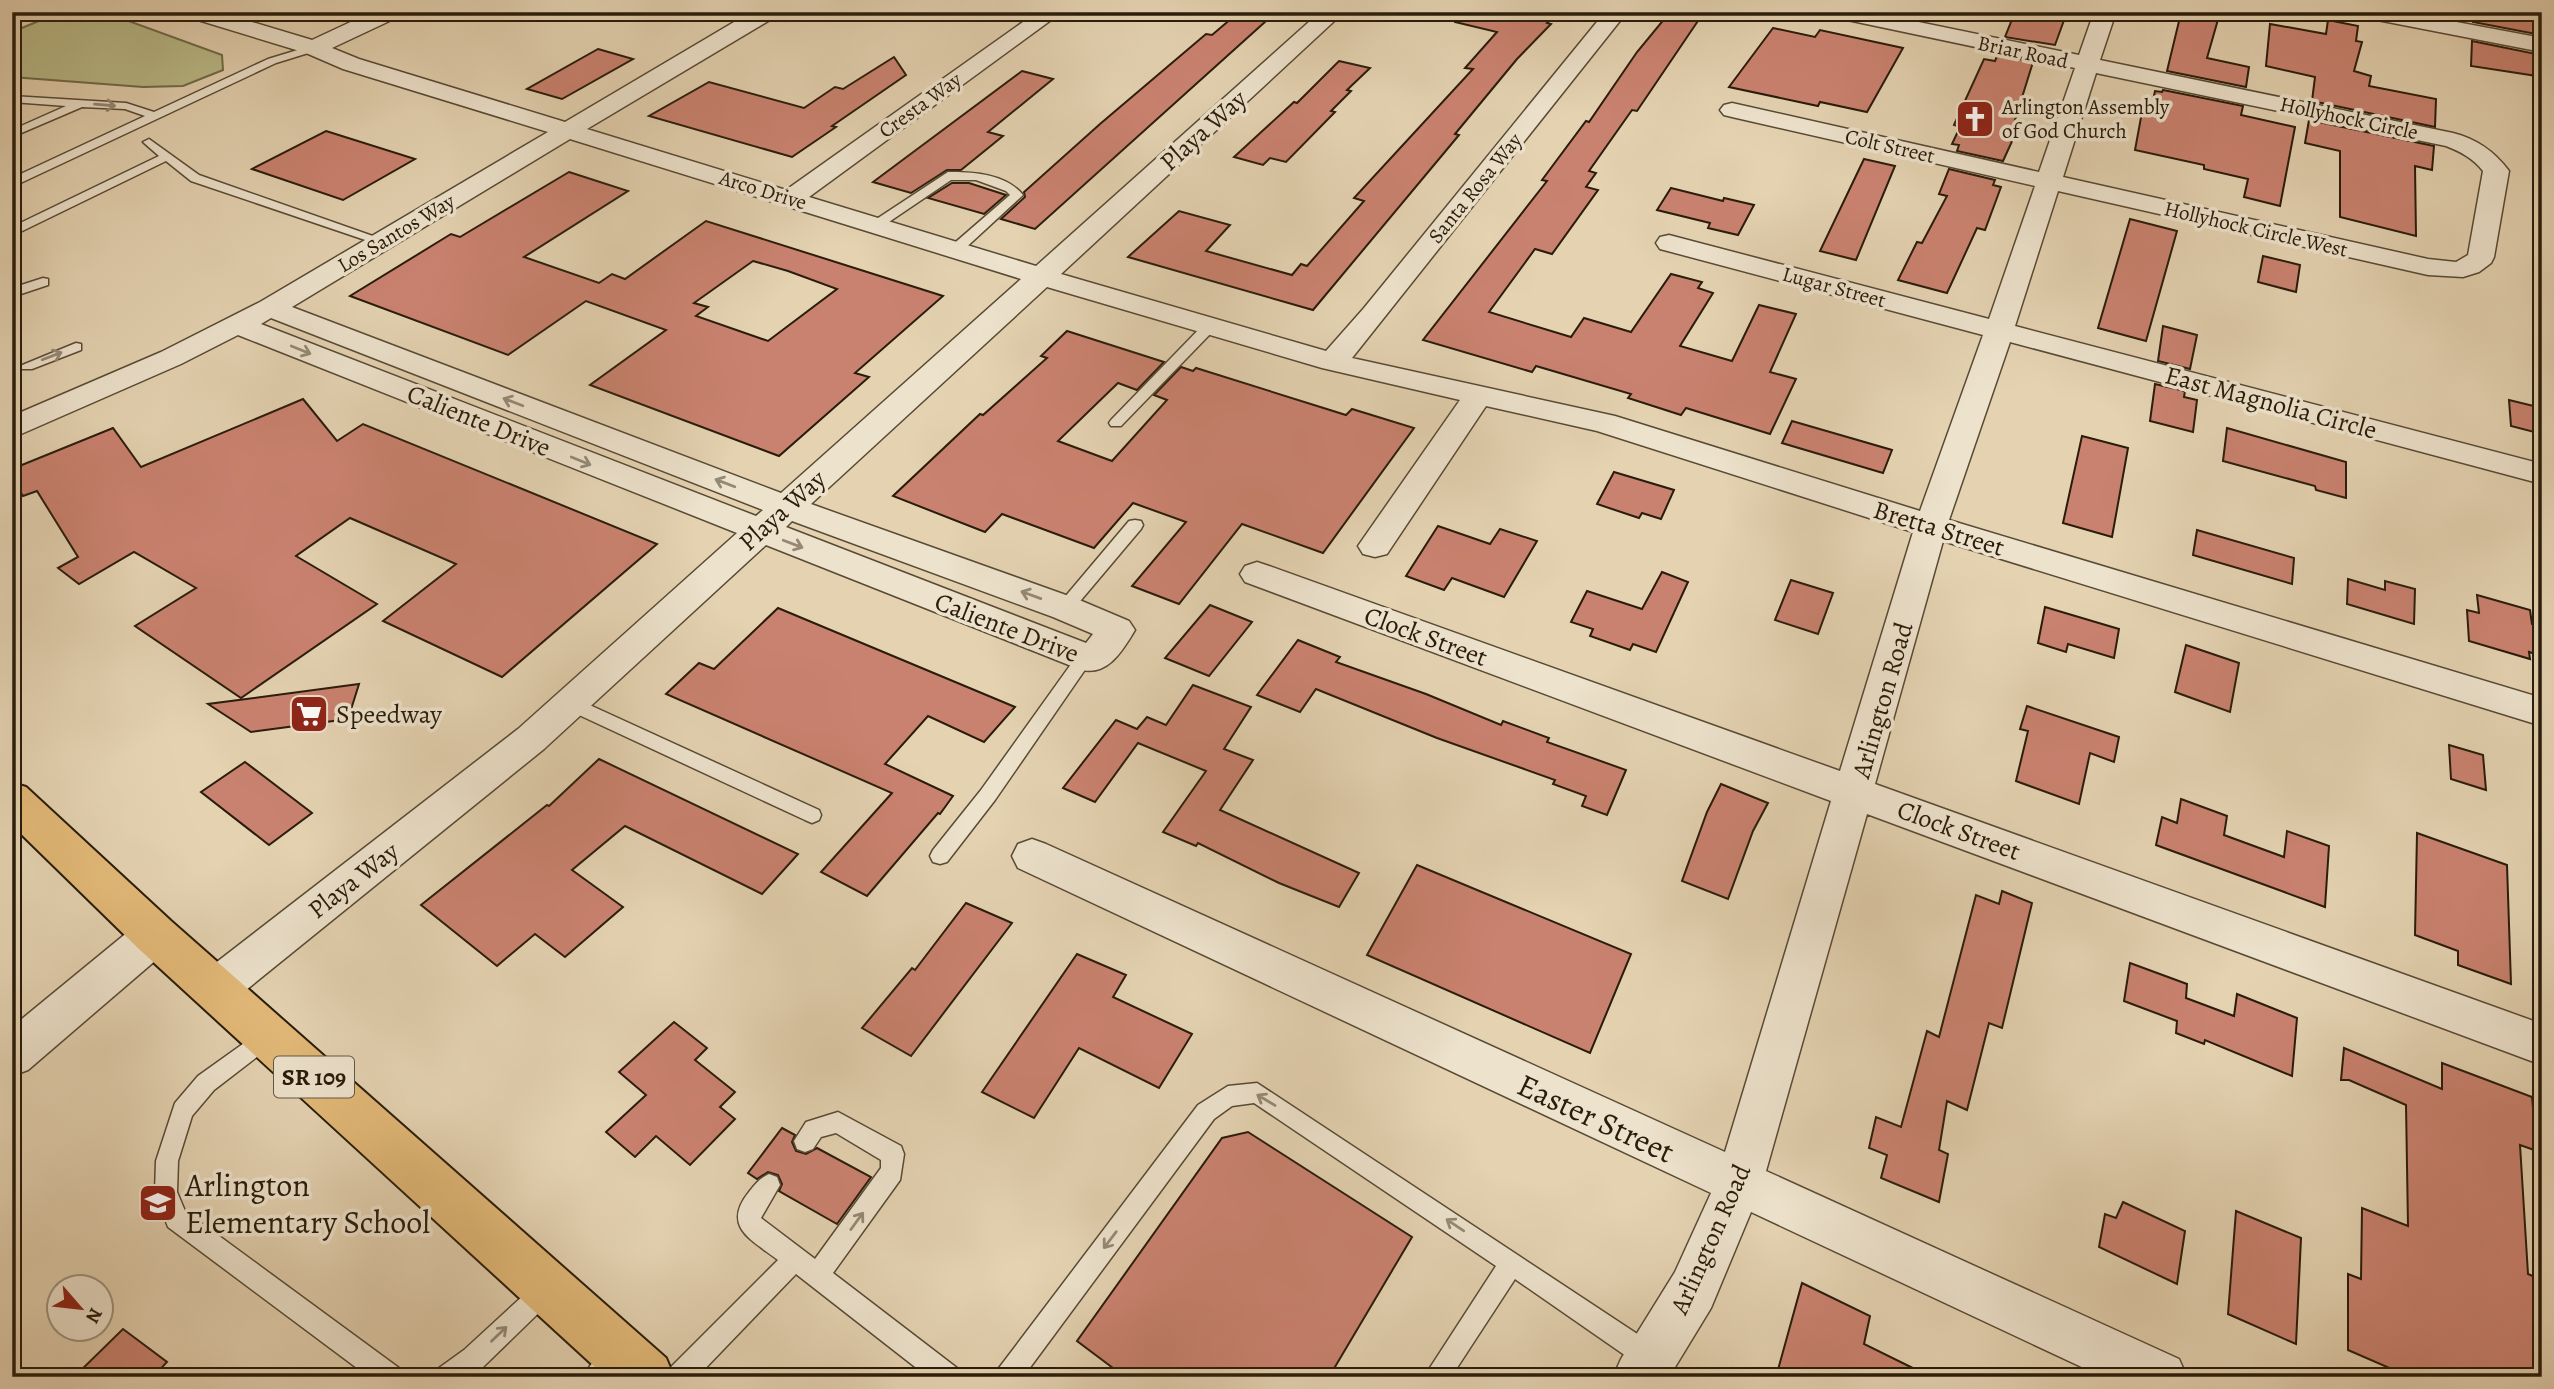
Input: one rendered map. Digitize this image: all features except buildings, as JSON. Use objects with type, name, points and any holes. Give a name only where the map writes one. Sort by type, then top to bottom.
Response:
[{"type":"main road","name":"SR 109","points":[[12,799],[155,935],[548,1288],[621,1368]]},
{"type":"street","name":"Arco Drive","points":[[196,12],[314,48],[351,64],[567,131],[1332,362]]},
{"type":"street","points":[[314,48],[390,12]]},
{"type":"street","name":"Los Santos Way","points":[[12,428],[106,388],[270,308],[767,12]]},
{"type":"street","name":"Cresta Way","points":[[790,199],[1051,12]]},
{"type":"street","name":"Playa Way","points":[[215,989],[531,739],[1333,12]]},
{"type":"street","name":"Santa Rosa Way","points":[[1332,362],[1374,314],[1616,12]]},
{"type":"street","name":"Briar Road","points":[[1838,12],[2086,65]]},
{"type":"street","name":"Arlington Road","points":[[1645,1367],[1693,1290],[1739,1184],[1856,792],[1931,526],[2105,12]]},
{"type":"street","points":[[2367,12],[2542,45]]},
{"type":"street","name":"Hollyhock Circle","points":[[2086,65],[2328,112],[2453,140],[2476,149],[2489,160],[2496,172],[2481,257],[2476,264],[2464,270]]},
{"type":"street","name":"Colt Street","points":[[1732,110],[2048,182]]},
{"type":"street","name":"Hollyhock Circle West","points":[[2048,182],[2428,267],[2464,270]]},
{"type":"street","name":"Lugar Street","points":[[1669,243],[1999,331]]},
{"type":"street","name":"Caliente Drive","points":[[238,325],[1092,660],[1117,630],[1065,608],[786,507],[270,308]]},
{"type":"street","name":"East Magnolia Circle","points":[[1999,331],[2542,474]]},
{"type":"street","name":"Bretta Street","points":[[1332,362],[1604,423],[1931,526],[2542,712]]},
{"type":"street","points":[[408,392],[437,373]]},
{"type":"street","points":[[1375,546],[1479,394]]},
{"type":"street","name":"Clock Street","points":[[1257,574],[2542,1045]]},
{"type":"street","name":"Easter Street","points":[[1032,856],[2161,1377]]},
{"type":"street","points":[[12,1055],[155,935]]},
{"type":"lane","points":[[12,183],[272,61],[314,48]]},
{"type":"lane","points":[[12,99],[132,107],[154,116]]},
{"type":"lane","points":[[12,134],[81,103]]},
{"type":"lane","points":[[159,149],[195,178],[381,241]]},
{"type":"lane","points":[[12,220],[159,149]]},
{"type":"lane","points":[[12,232],[159,149]]},
{"type":"lane","points":[[876,225],[948,176],[977,176],[1010,188],[1017,195],[955,250]]},
{"type":"lane","points":[[12,293],[43,282]]},
{"type":"lane","points":[[1116,423],[1210,326]]},
{"type":"lane","points":[[27,366],[76,347]]},
{"type":"lane","points":[[1065,608],[1135,525]]},
{"type":"lane","points":[[940,856],[988,795],[1085,657]]},
{"type":"lane","points":[[570,703],[812,815]]},
{"type":"lane","points":[[268,1036],[206,1083],[183,1110],[167,1161],[166,1192],[176,1219],[390,1377]]},
{"type":"lane","points":[[1008,1377],[1206,1112],[1228,1096],[1257,1093],[1512,1263],[1645,1367]]},
{"type":"lane","points":[[805,1141],[814,1129],[838,1122],[893,1154],[892,1172],[817,1276]]},
{"type":"lane","points":[[769,1185],[750,1209],[750,1223],[948,1377]]},
{"type":"lane","points":[[679,1377],[795,1259]]},
{"type":"lane","points":[[1436,1377],[1512,1263]]},
{"type":"lane","points":[[448,1377],[473,1359],[548,1288]]},
{"type":"green space","points":[[104,12],[222,55],[223,70],[183,86],[143,87],[12,77],[12,32],[51,16]]},
{"type":"place","name":"Arlington Assembly of God Church","points":[[1975,119]]},
{"type":"place","name":"Speedway","points":[[309,714]]},
{"type":"place","name":"Arlington Elementary School","points":[[158,1203]]}]
